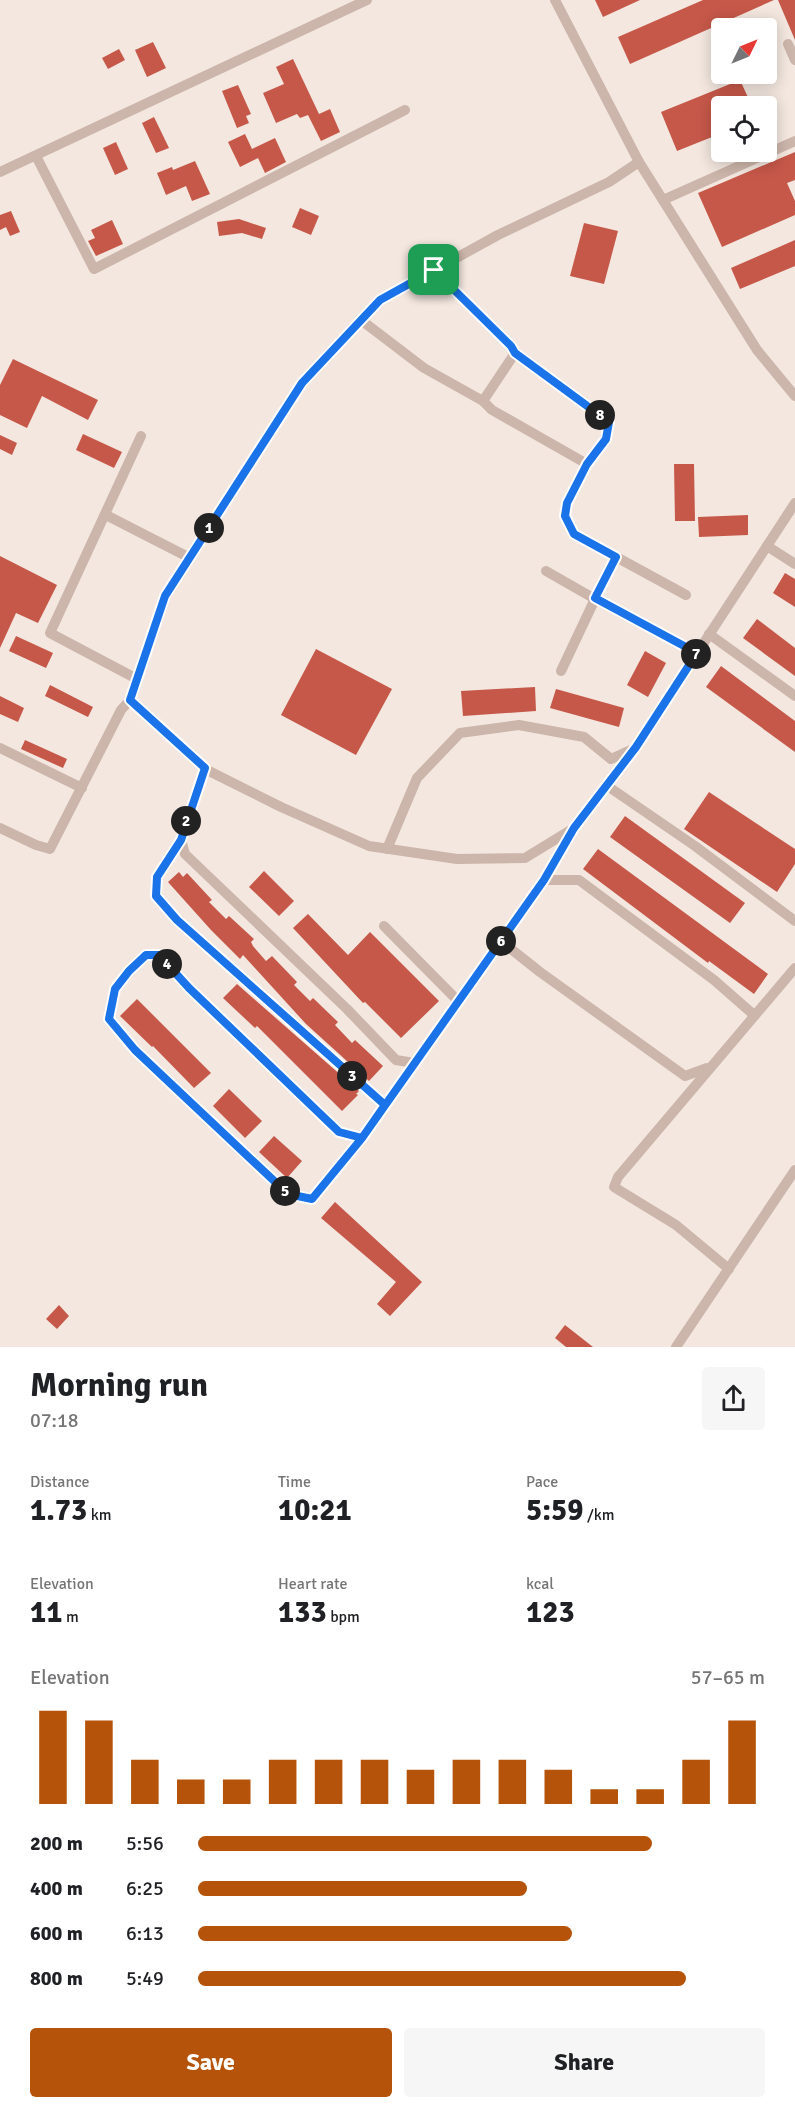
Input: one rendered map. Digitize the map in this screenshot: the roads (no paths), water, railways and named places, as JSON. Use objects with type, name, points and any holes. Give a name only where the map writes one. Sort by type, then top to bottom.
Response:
[{"type":"street","points":[[0,172],[367,0]]},
{"type":"street","points":[[555,0],[639,162],[757,350],[795,396]]},
{"type":"street","points":[[788,44],[795,60]]},
{"type":"street","points":[[36,156],[94,269],[405,110]]},
{"type":"street","points":[[663,200],[795,141]]},
{"type":"street","points":[[0,828],[50,849],[121,710],[130,700],[165,596],[302,383],[380,300],[498,235],[609,182],[639,162]]},
{"type":"street","points":[[434,270],[511,346],[515,353],[609,422],[606,439],[587,464],[567,503],[565,516],[574,534],[686,595]]},
{"type":"street","points":[[361,320],[423,368],[483,401],[492,410],[587,464]]},
{"type":"street","points":[[483,401],[515,353]]},
{"type":"street","points":[[137,679],[50,633],[141,436]]},
{"type":"street","points":[[362,1138],[339,1132],[189,988],[159,955],[146,955],[115,989],[109,1019],[135,1050],[288,1194],[312,1199],[362,1138],[544,880],[574,828],[636,747],[795,503]]},
{"type":"street","points":[[106,515],[190,558]]},
{"type":"street","points":[[767,546],[795,564]]},
{"type":"street","points":[[561,671],[616,557]]},
{"type":"street","points":[[546,571],[697,653]]},
{"type":"street","points":[[710,634],[795,696]]},
{"type":"street","points":[[130,700],[205,768],[280,807],[369,846],[457,859],[525,858],[574,828]]},
{"type":"street","points":[[387,849],[417,778],[460,733],[519,725],[584,736],[611,759],[636,747]]},
{"type":"street","points":[[0,748],[82,788]]},
{"type":"street","points":[[205,768],[181,840],[157,877],[156,896],[177,920],[385,1105]]},
{"type":"street","points":[[606,785],[694,846],[795,921]]},
{"type":"street","points":[[181,840],[185,854],[347,1009],[396,1060],[414,1063]]},
{"type":"street","points":[[544,880],[579,880],[714,980],[754,1015]]},
{"type":"street","points":[[384,926],[458,1001]]},
{"type":"street","points":[[501,941],[540,972],[685,1076],[710,1066]]},
{"type":"street","points":[[729,1269],[676,1225],[614,1187],[618,1177],[795,968]]},
{"type":"street","points":[[676,1347],[795,1170]]}]
